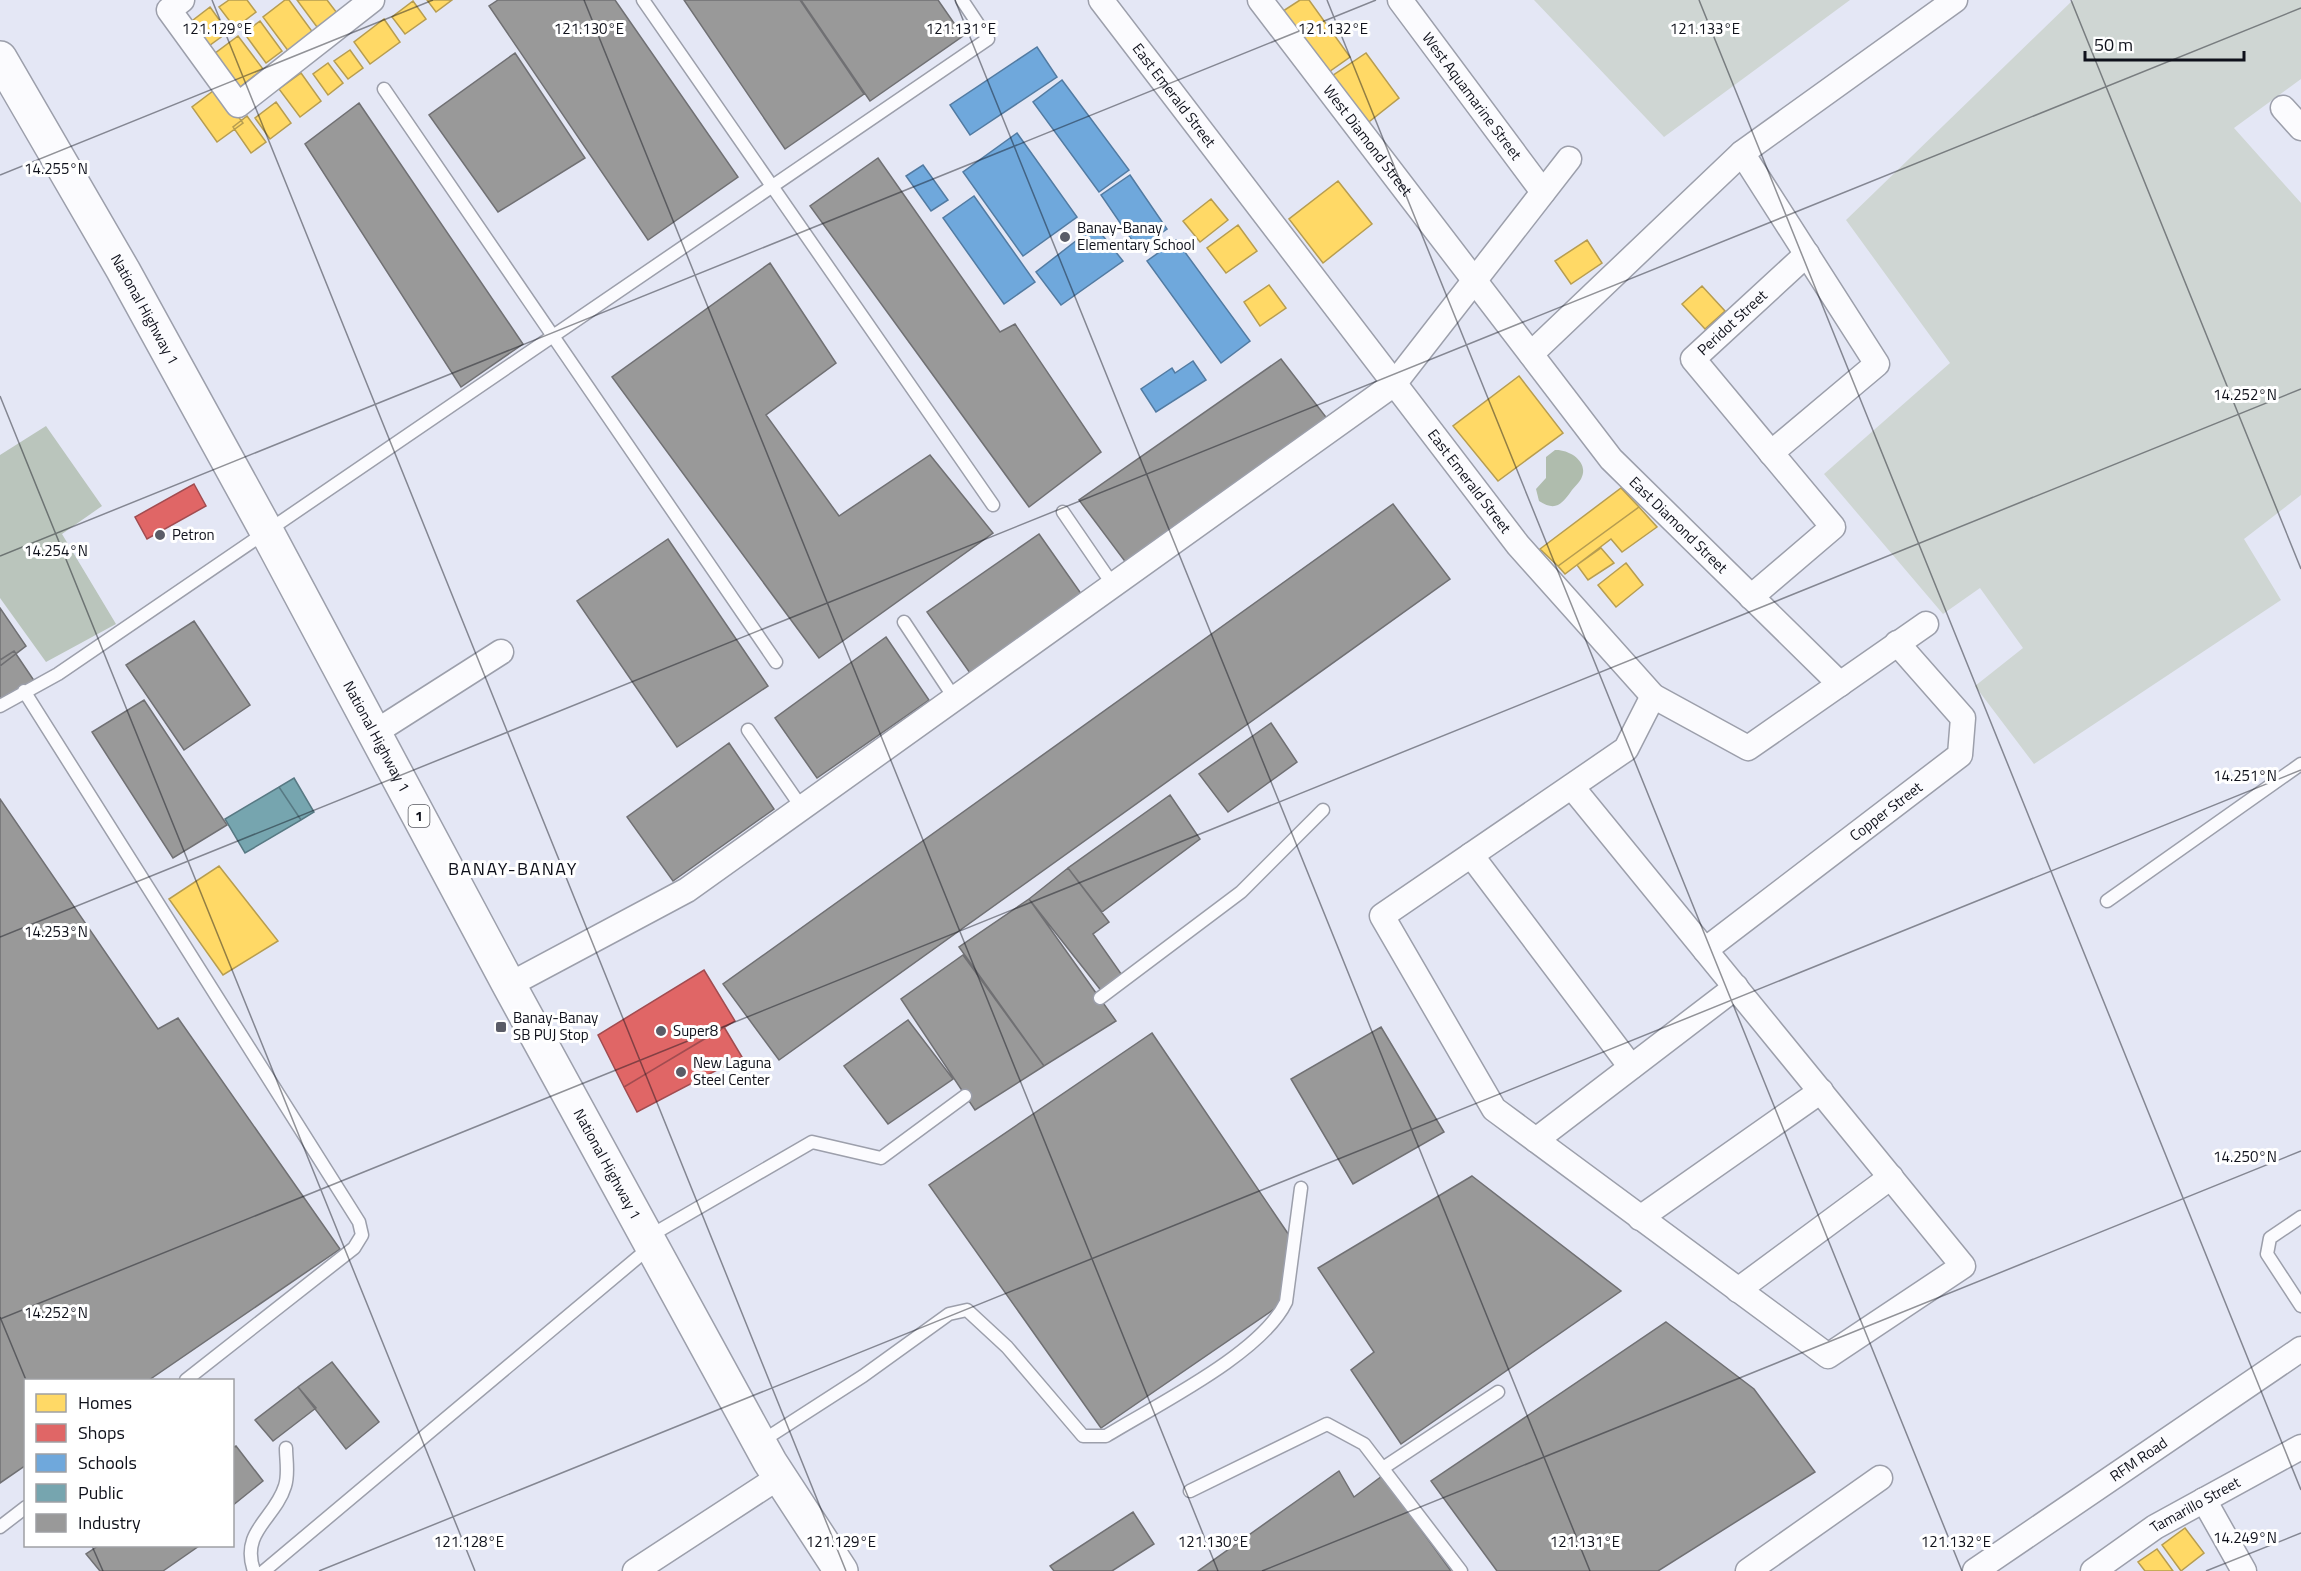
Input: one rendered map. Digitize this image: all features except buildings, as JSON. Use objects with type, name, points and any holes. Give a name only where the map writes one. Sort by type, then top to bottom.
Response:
[{"type":"highway","name":"National Highway 1","points":[[0,58],[123,270],[267,532],[509,985],[759,1443],[841,1571]]},
{"type":"street","points":[[182,0],[169,10],[238,105],[372,0]]},
{"type":"street","name":"East Emerald Street","points":[[1101,0],[1518,544],[1653,696],[1748,748],[1926,624]]},
{"type":"street","name":"West Diamond Street","points":[[1260,0],[1531,354]]},
{"type":"street","name":"West Aquamarine Street","points":[[1400,0],[1543,192]]},
{"type":"street","points":[[1531,354],[1742,153],[1955,0]]},
{"type":"street","points":[[2283,108],[2301,128]]},
{"type":"street","points":[[1742,153],[1877,364],[1771,453]]},
{"type":"street","points":[[509,985],[687,890],[1394,384],[1569,159]]},
{"type":"street","name":"Peridot Street","points":[[1751,597],[1833,527],[1693,359],[1807,254]]},
{"type":"street","name":"East Diamond Street","points":[[1531,354],[1611,459],[1840,684]]},
{"type":"street","name":"Copper Street","points":[[1705,950],[1960,754],[1963,718],[1897,644]]},
{"type":"street","points":[[374,733],[501,652]]},
{"type":"street","points":[[1572,787],[1963,1266],[1828,1356],[1494,1109],[1382,916],[1626,750],[1653,696]]},
{"type":"street","points":[[1471,855],[1631,1067]]},
{"type":"street","points":[[1536,1140],[1736,987]]},
{"type":"street","points":[[1640,1218],[1821,1091]]},
{"type":"street","points":[[1738,1290],[1891,1177]]},
{"type":"street","name":"RFM Road","points":[[1975,1571],[2301,1348]]},
{"type":"street","name":"Tamarillo Street","points":[[2093,1571],[2155,1527],[2300,1451]]},
{"type":"street","points":[[635,1571],[779,1477]]},
{"type":"street","points":[[1748,1571],[1880,1478]]},
{"type":"street","points":[[2205,1500],[2244,1571]]},
{"type":"lane","points":[[644,0],[993,505]]},
{"type":"lane","points":[[0,706],[58,674],[988,39],[962,0]]},
{"type":"lane","points":[[384,89],[776,662]]},
{"type":"lane","points":[[1063,512],[1113,585]]},
{"type":"lane","points":[[904,622],[955,699]]},
{"type":"lane","points":[[24,691],[359,1222],[362,1235],[354,1248],[187,1379]]},
{"type":"lane","points":[[748,730],[802,808]]},
{"type":"lane","points":[[2107,901],[2301,764]]},
{"type":"lane","points":[[1100,998],[1240,892],[1323,810]]},
{"type":"lane","points":[[264,1571],[649,1242],[812,1142],[881,1158],[965,1095]]},
{"type":"lane","points":[[759,1443],[863,1376],[949,1314],[967,1310],[1007,1347],[1083,1436],[1106,1436],[1233,1358],[1278,1317],[1286,1302],[1301,1188]]},
{"type":"lane","points":[[2301,1217],[2270,1238],[2267,1254],[2301,1306]]},
{"type":"lane","points":[[1383,1468],[1498,1392]]},
{"type":"lane","points":[[1190,1491],[1327,1424],[1364,1444],[1461,1571]]},
{"type":"lane","points":[[254,1571],[249,1557],[254,1536],[285,1488],[286,1448]]},
{"type":"lane","points":[[0,1527],[24,1509]]},
{"type":"shaded area","points":[[1534,0],[1850,0],[1664,137]]},
{"type":"shaded area","points":[[2073,0],[2301,0],[2301,79],[2234,128],[2301,203],[2301,495],[2244,539],[2281,600],[2034,764],[1975,686],[2023,648],[1980,588],[1943,614],[1824,474],[1950,363],[1846,220]]},
{"type":"shaded area","points":[[46,426],[102,506],[62,534],[116,624],[46,662],[0,598],[0,455]]},
{"type":"shaded area","points":[[1555,450],[1572,454],[1577,458],[1583,467],[1583,473],[1565,499],[1558,505],[1550,506],[1539,501],[1536,489],[1546,478],[1546,457]]},
{"type":"place","name":"Banay-Banay Elementary School","points":[[1065,237]]},
{"type":"place","name":"Petron","points":[[160,535]]},
{"type":"place","name":"Banay-Banay SB PUJ Stop","points":[[501,1027]]},
{"type":"place","name":"Super8","points":[[661,1031]]},
{"type":"place","name":"New Laguna Steel Center","points":[[681,1072]]},
{"type":"district","name":"BANAY-BANAY","points":[[513,869]]}]
